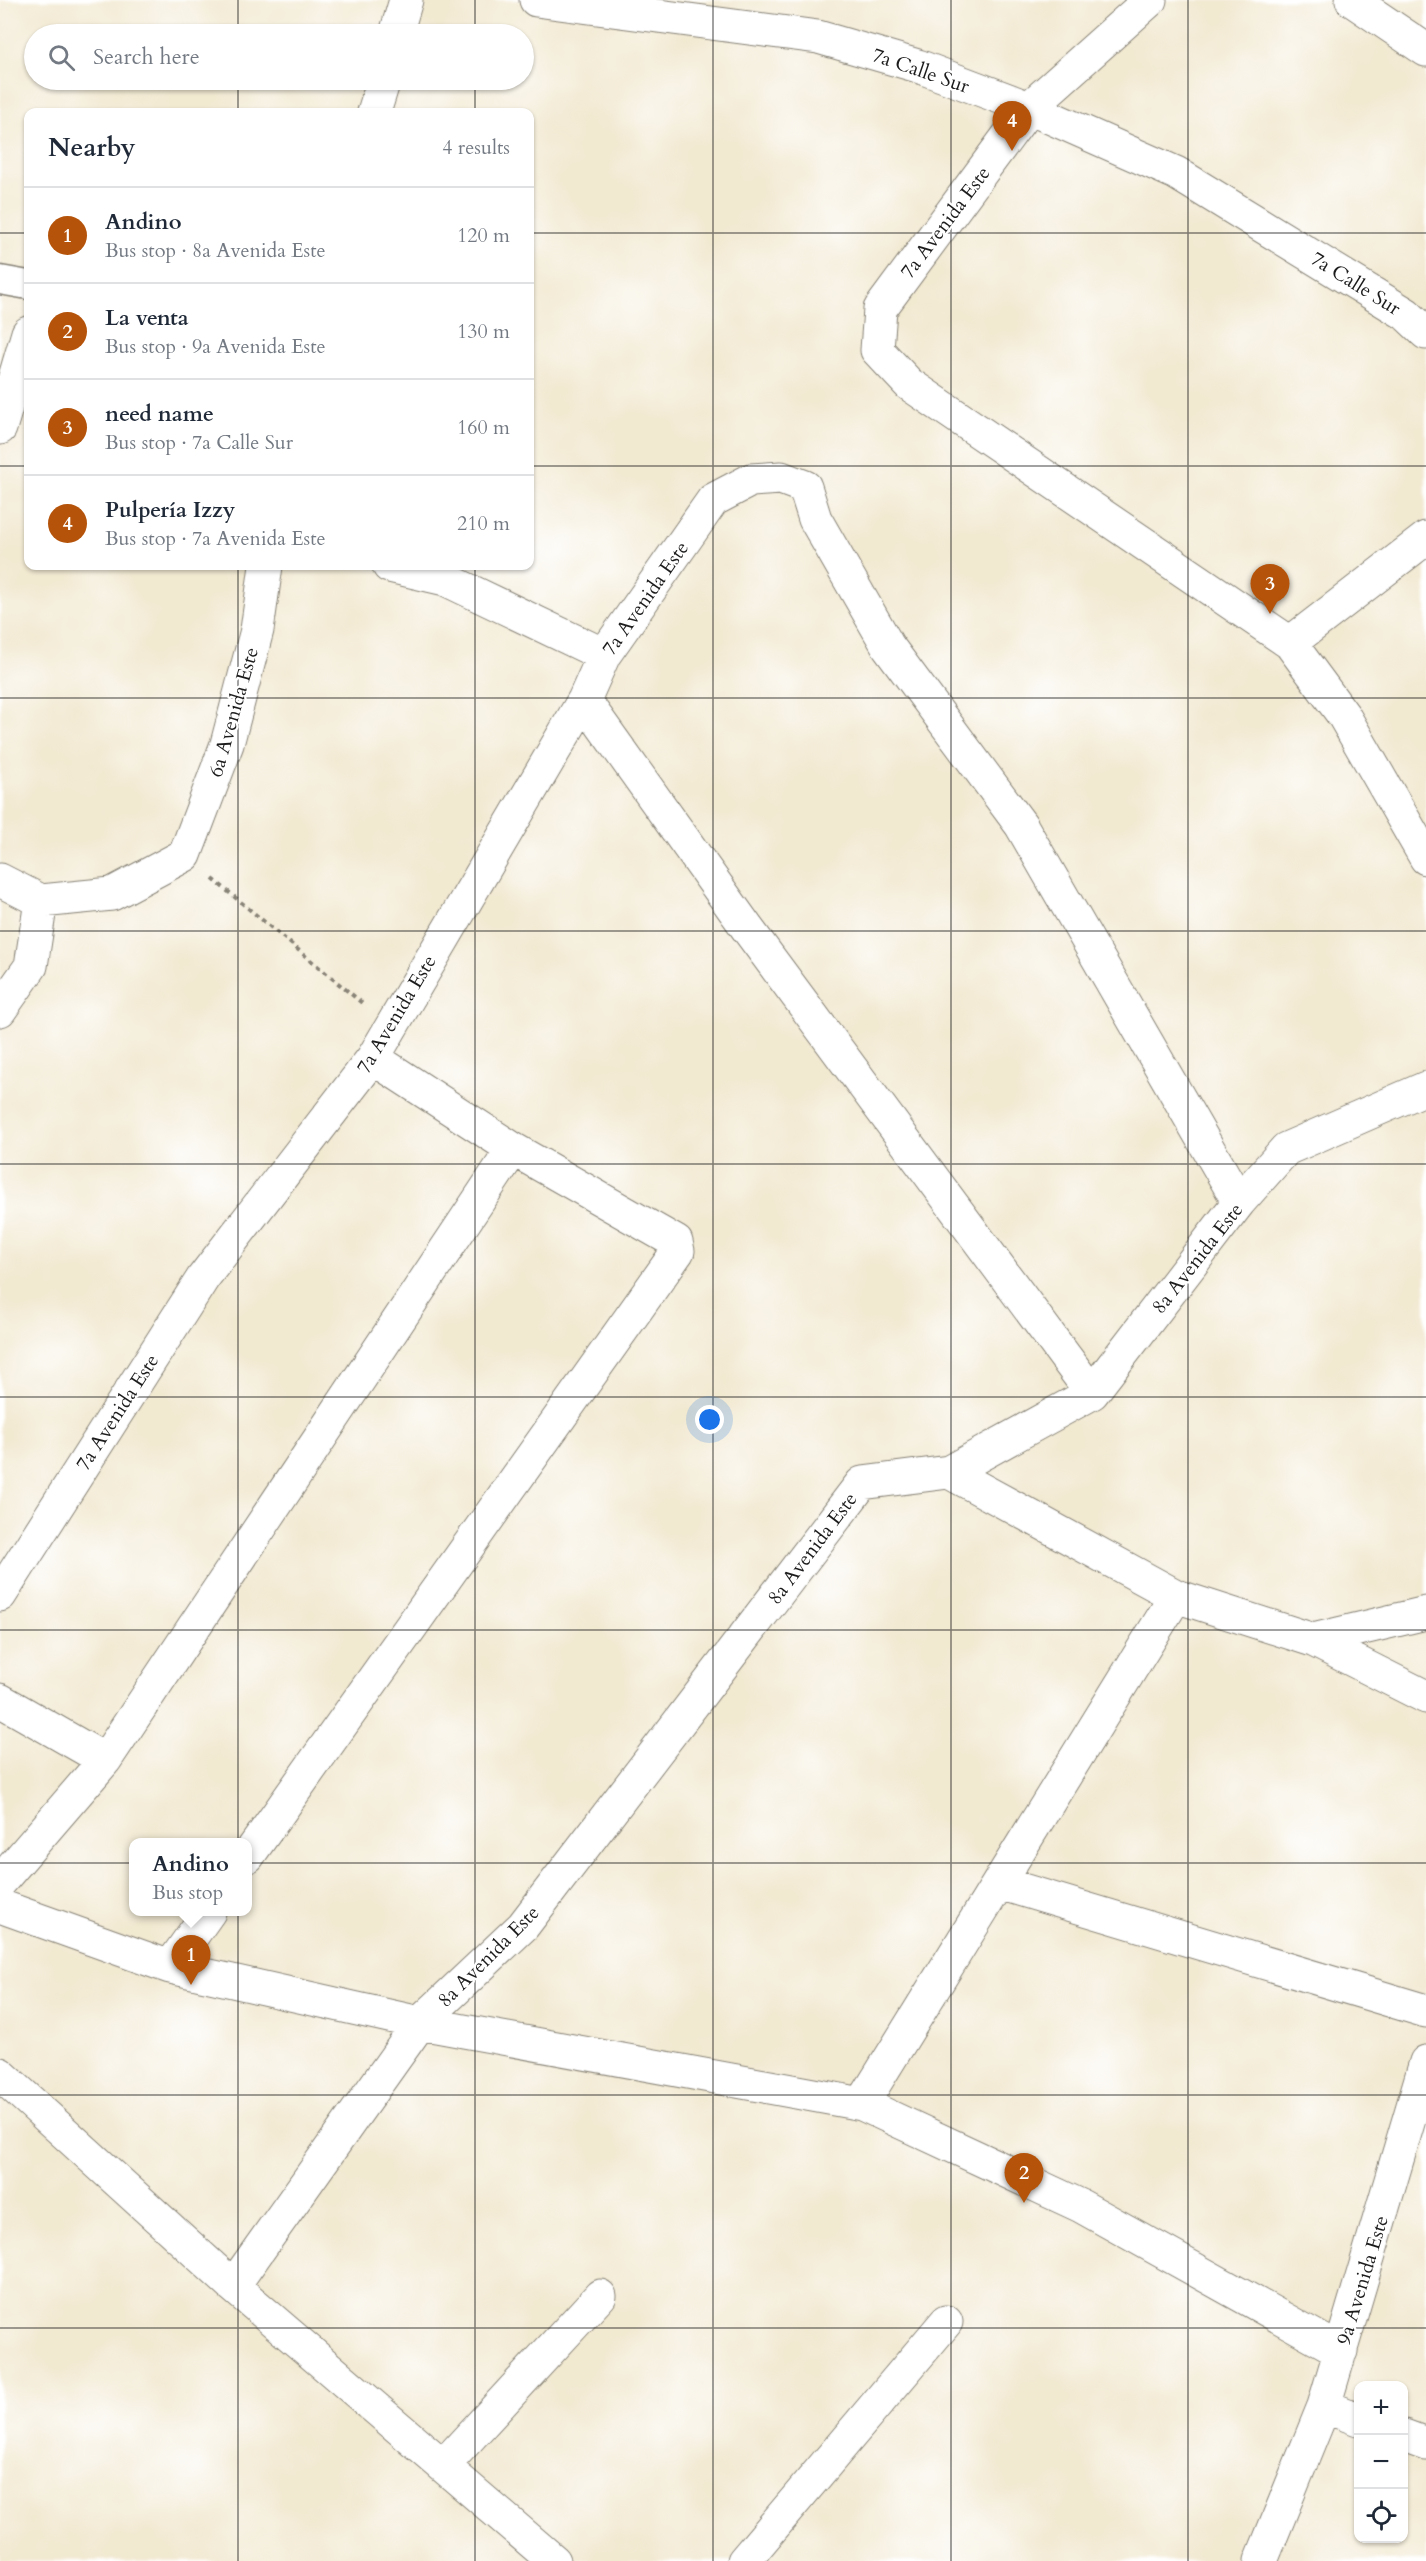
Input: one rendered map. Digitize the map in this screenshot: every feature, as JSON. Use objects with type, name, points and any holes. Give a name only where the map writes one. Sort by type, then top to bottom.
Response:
[{"type":"street","points":[[399,24],[406,0]]},
{"type":"street","name":"7a Calle Sur","points":[[536,0],[818,37],[918,66],[1029,108],[1176,173],[1406,314],[1426,333]]},
{"type":"street","name":"7a Avenida Este","points":[[1150,0],[1029,108],[880,309],[877,350],[909,384],[1290,643],[1344,716],[1426,858]]},
{"type":"street","points":[[1352,0],[1426,50]]},
{"type":"street","points":[[375,108],[381,90]]},
{"type":"street","points":[[0,280],[24,284]]},
{"type":"street","points":[[0,428],[24,347]]},
{"type":"street","name":"7a Avenida Este","points":[[0,1595],[203,1278],[373,1058],[584,700],[604,655],[713,500],[752,480],[781,477],[805,487],[816,519],[888,646],[1021,825],[1239,1202]]},
{"type":"street","points":[[1290,643],[1426,538]]},
{"type":"street","name":"6a Avenida Este","points":[[185,855],[228,744],[257,630],[265,570]]},
{"type":"street","points":[[406,570],[445,579],[604,655]]},
{"type":"street","points":[[584,700],[747,928],[1092,1393]]},
{"type":"street","points":[[0,880],[41,901],[112,894],[185,855]]},
{"type":"street","points":[[0,1010],[31,966],[41,901]]},
{"type":"street","points":[[252,1850],[678,1251],[676,1242],[513,1149],[373,1058]]},
{"type":"street","name":"8a Avenida Este","points":[[233,2286],[420,2023],[523,1926],[862,1483],[949,1472],[1092,1393],[1239,1202],[1286,1149],[1426,1088]]},
{"type":"street","points":[[0,1882],[105,1760],[513,1149]]},
{"type":"street","points":[[949,1472],[1176,1596],[1313,1640],[1426,1697]]},
{"type":"street","points":[[862,2104],[1176,1596]]},
{"type":"street","points":[[1313,1640],[1426,1613]]},
{"type":"street","points":[[0,1700],[105,1760]]},
{"type":"street","points":[[999,1883],[1426,2011]]},
{"type":"street","points":[[0,1906],[170,1967],[420,2023],[862,2104],[1081,2206],[1341,2351]]},
{"type":"street","points":[[170,1967],[206,1916]]},
{"type":"street","name":"9a Avenida Este","points":[[1261,2561],[1324,2406],[1341,2351],[1414,2150],[1426,2062]]},
{"type":"street","points":[[0,2074],[233,2286],[554,2561]]},
{"type":"street","points":[[443,2466],[600,2296]]},
{"type":"street","points":[[744,2561],[946,2322]]},
{"type":"street","points":[[1324,2406],[1354,2417]]},
{"type":"street","points":[[1408,2437],[1426,2444]]},
{"type":"path","points":[[185,855],[290,945],[390,1026]]},
{"type":"place","name":"Pulpería Izzy","points":[[1012,151]]},
{"type":"place","name":"need name","points":[[1270,614]]},
{"type":"place","name":"Andino","points":[[191,1985]]},
{"type":"place","name":"La venta","points":[[1024,2203]]}]
